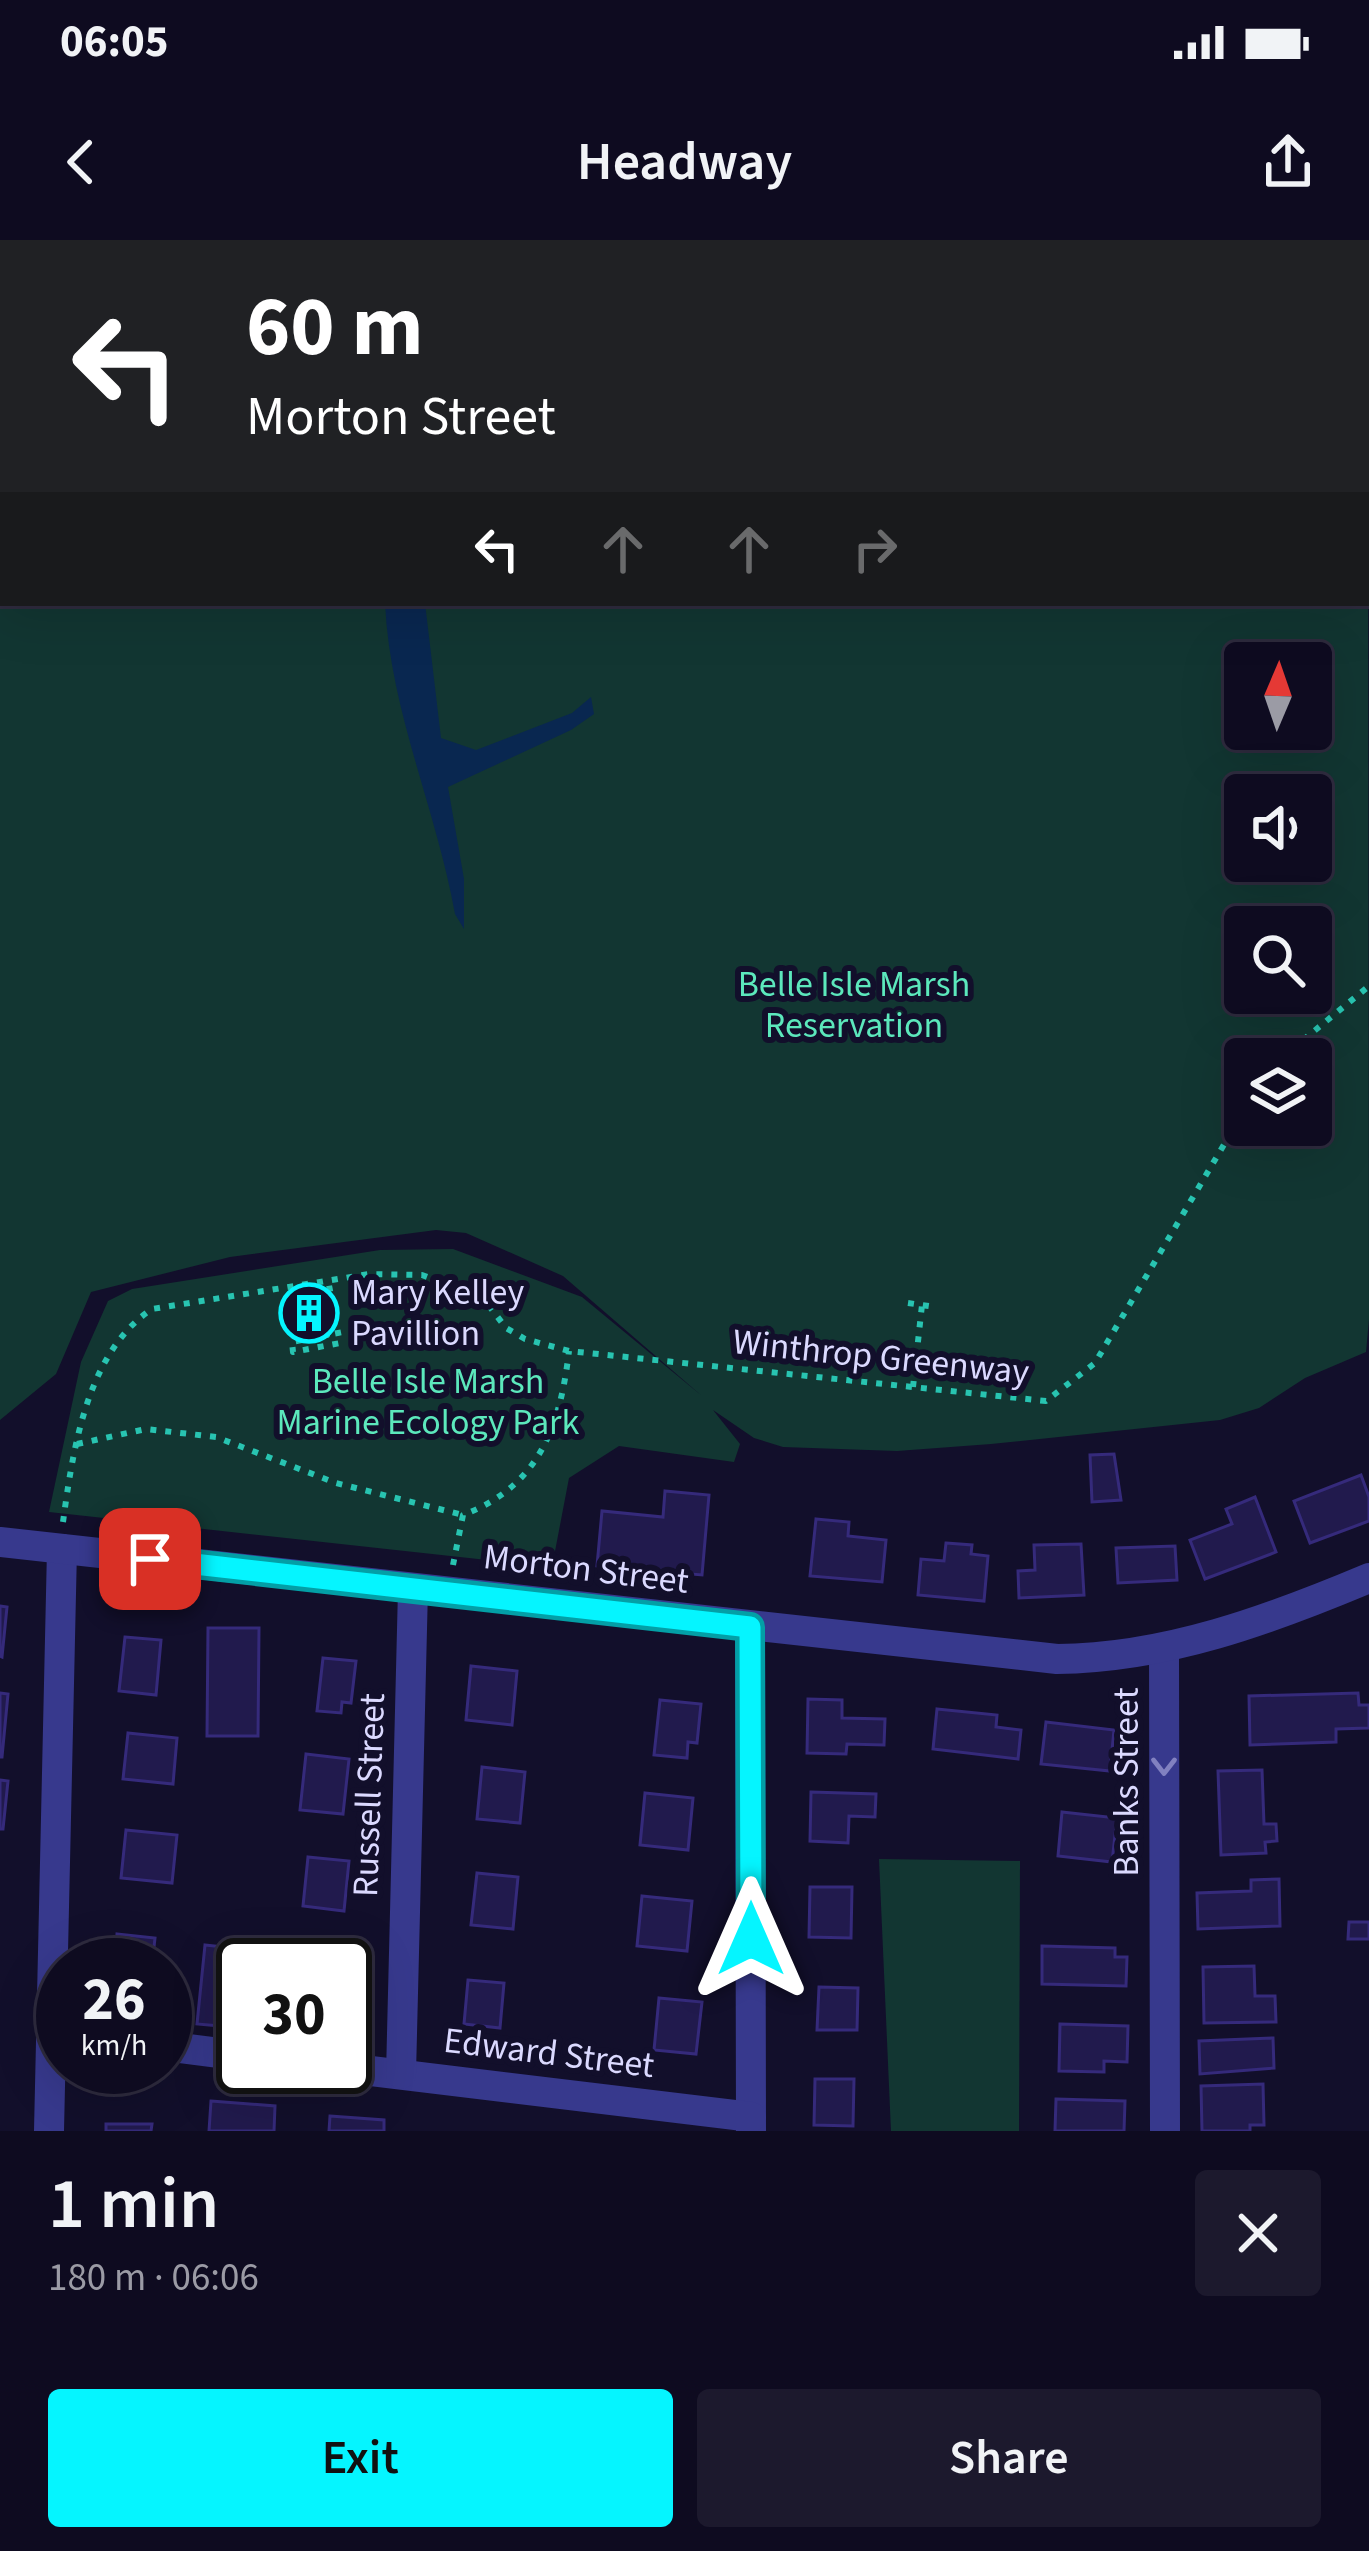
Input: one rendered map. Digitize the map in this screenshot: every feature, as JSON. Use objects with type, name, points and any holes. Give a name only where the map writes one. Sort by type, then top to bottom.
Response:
[{"type":"street","name":"Morton Street","points":[[0,1542],[1033,1658],[1081,1659],[1164,1649]]},
{"type":"street","points":[[58,1938],[62,1549]]},
{"type":"street","name":"Banks Street","points":[[1166,2131],[1164,1649],[1369,1578]]},
{"type":"street","name":"Russell Street","points":[[400,2074],[413,1589]]},
{"type":"street","points":[[750,1627],[751,2124]]},
{"type":"street","name":"Edward Street","points":[[372,2071],[751,2124]]},
{"type":"street","points":[[49,2131],[52,2094]]},
{"type":"path","points":[[1306,1038],[1369,986]]},
{"type":"path","name":"Winthrop Greenway","points":[[62,1549],[84,1408],[128,1325],[152,1309],[388,1272],[449,1282],[483,1298],[506,1328],[569,1351],[1046,1402],[1094,1364],[1224,1144]]},
{"type":"path","points":[[326,1331],[326,1336],[292,1342],[293,1352],[340,1343],[328,1280]]},
{"type":"path","points":[[908,1304],[935,1306]]},
{"type":"path","points":[[913,1387],[922,1305]]},
{"type":"path","points":[[77,1444],[146,1429],[216,1437],[336,1483],[463,1515],[521,1482],[549,1442],[562,1405],[569,1351]]},
{"type":"path","points":[[447,1593],[463,1515]]},
{"type":"green space","name":"Belle Isle Marsh Reservation","points":[[0,606],[1368,606],[1366,1352],[1305,1378],[1259,1408],[1220,1420],[991,1444],[897,1451],[783,1447],[754,1438],[713,1410],[740,1444],[734,1462],[619,1446],[569,1478],[552,1567],[49,1512],[81,1362],[108,1301],[132,1289],[380,1250],[453,1249],[582,1297],[702,1396],[563,1276],[466,1233],[436,1230],[230,1257],[91,1292],[56,1374],[0,1420]]},
{"type":"green space","points":[[879,1859],[1020,1861],[1019,2131],[891,2131]]},
{"type":"water","points":[[385,606],[425,606],[441,738],[476,750],[572,713],[591,697],[594,714],[571,730],[448,787],[464,879],[464,929],[455,914],[404,721]]},
{"type":"building","name":"Mary Kelley Pavillion","points":[[326,1290],[333,1330],[292,1337],[285,1297]]},
{"type":"building","points":[[1114,1454],[1121,1500],[1092,1502],[1090,1455]]},
{"type":"building","points":[[1361,1475],[1369,1497],[1369,1521],[1310,1543],[1294,1501]]},
{"type":"building","points":[[665,1491],[709,1495],[702,1575],[597,1566],[602,1511],[663,1517]]},
{"type":"building","points":[[1255,1497],[1276,1552],[1205,1579],[1190,1540],[1232,1524],[1226,1509]]},
{"type":"building","points":[[816,1519],[849,1522],[848,1536],[886,1540],[882,1582],[810,1576]]},
{"type":"building","points":[[946,1543],[972,1545],[971,1554],[988,1556],[984,1601],[918,1595],[921,1559],[944,1561]]},
{"type":"building","points":[[1081,1544],[1084,1595],[1019,1598],[1018,1571],[1035,1570],[1034,1545]]},
{"type":"building","points":[[1175,1546],[1177,1580],[1118,1583],[1116,1548]]},
{"type":"building","points":[[0,1606],[7,1607],[2,1657],[0,1656]]},
{"type":"building","points":[[208,1628],[259,1628],[258,1736],[207,1736]]},
{"type":"building","points":[[125,1637],[161,1640],[156,1695],[119,1691]]},
{"type":"building","points":[[323,1658],[356,1661],[351,1703],[342,1702],[341,1713],[317,1711]]},
{"type":"building","points":[[471,1666],[517,1671],[512,1725],[466,1720]]},
{"type":"building","points":[[0,1693],[8,1694],[2,1757],[0,1757]]},
{"type":"building","points":[[1358,1693],[1359,1705],[1369,1705],[1369,1728],[1336,1729],[1336,1742],[1250,1745],[1249,1696]]},
{"type":"building","points":[[808,1699],[842,1700],[842,1718],[885,1719],[884,1745],[847,1744],[846,1754],[807,1753]]},
{"type":"building","points":[[660,1700],[701,1704],[697,1743],[688,1742],[687,1758],[654,1755]]},
{"type":"building","points":[[937,1709],[997,1715],[996,1727],[1021,1730],[1018,1759],[933,1749]]},
{"type":"building","points":[[1046,1722],[1114,1730],[1110,1771],[1041,1764]]},
{"type":"building","points":[[128,1733],[177,1738],[173,1784],[123,1779]]},
{"type":"building","points":[[306,1754],[349,1759],[343,1814],[300,1810]]},
{"type":"building","points":[[482,1767],[525,1772],[520,1823],[477,1819]]},
{"type":"building","points":[[1262,1770],[1264,1824],[1276,1824],[1277,1841],[1265,1842],[1266,1853],[1221,1855],[1218,1771]]},
{"type":"building","points":[[0,1780],[8,1781],[3,1829],[0,1829]]},
{"type":"building","points":[[811,1792],[876,1794],[875,1817],[849,1816],[848,1843],[810,1841]]},
{"type":"building","points":[[645,1793],[693,1798],[688,1850],[640,1845]]},
{"type":"building","points":[[1062,1812],[1117,1818],[1112,1862],[1058,1856]]},
{"type":"building","points":[[126,1830],[177,1835],[172,1883],[121,1878]]},
{"type":"building","points":[[308,1857],[349,1861],[344,1911],[303,1906]]},
{"type":"building","points":[[477,1873],[518,1877],[513,1929],[471,1925]]},
{"type":"building","points":[[1279,1879],[1280,1926],[1198,1929],[1197,1893],[1251,1891],[1251,1880]]},
{"type":"building","points":[[810,1887],[852,1887],[851,1938],[809,1937]]},
{"type":"building","points":[[642,1896],[692,1901],[687,1951],[637,1946]]},
{"type":"building","points":[[1349,1922],[1369,1922],[1369,1939],[1348,1939]]},
{"type":"building","points":[[205,1945],[216,1946],[216,2026],[197,2024]]},
{"type":"building","points":[[1042,1946],[1115,1948],[1115,1957],[1127,1957],[1126,1986],[1042,1984]]},
{"type":"building","points":[[1254,1966],[1255,1996],[1275,1996],[1276,2022],[1204,2023],[1203,1967]]},
{"type":"building","points":[[468,1980],[504,1983],[500,2028],[464,2024]]},
{"type":"building","points":[[819,1987],[858,1988],[857,2030],[817,2030]]},
{"type":"building","points":[[659,1998],[702,2002],[696,2054],[654,2050]]},
{"type":"building","points":[[1060,2024],[1128,2026],[1127,2062],[1104,2061],[1104,2072],[1059,2071]]},
{"type":"building","points":[[1273,2038],[1274,2068],[1200,2074],[1199,2041]]},
{"type":"building","points":[[815,2079],[854,2079],[853,2126],[814,2125]]},
{"type":"building","points":[[1263,2084],[1264,2125],[1250,2125],[1250,2131],[1202,2131],[1201,2086]]},
{"type":"building","points":[[1056,2099],[1125,2101],[1124,2131],[1055,2131]]},
{"type":"building","points":[[211,2101],[275,2106],[274,2131],[209,2131]]},
{"type":"building","points":[[330,2116],[384,2120],[384,2131],[329,2131]]},
{"type":"building","points":[[106,2124],[152,2124],[151,2131],[106,2131]]},
{"type":"place","name":"Mary Kelley Pavillion","points":[[309,1313]]},
{"type":"route","points":[[150,1559],[750,1627],[751,1939]]},
{"type":"park label","name":"Belle Isle Marsh Marine Ecology Park","points":[[428,1402]]}]
